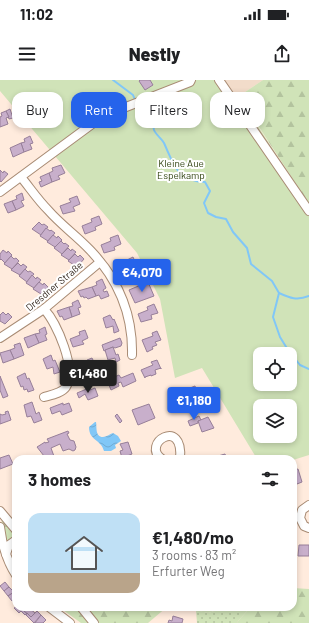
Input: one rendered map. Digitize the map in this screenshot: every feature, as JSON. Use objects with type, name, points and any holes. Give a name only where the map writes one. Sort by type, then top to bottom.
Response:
[{"type":"street","points":[[0,192],[103,116],[190,82],[191,80]]},
{"type":"street","points":[[219,80],[309,211]]},
{"type":"street","points":[[21,176],[48,211],[91,251],[117,285],[125,306],[132,337],[132,355]]},
{"type":"street","name":"Dresdner Straße","points":[[0,338],[44,309],[100,262]]},
{"type":"street","points":[[44,309],[51,318],[59,335],[67,359],[70,375],[66,388],[62,391],[44,397]]},
{"type":"street","points":[[158,455],[156,453],[157,442],[163,437],[168,436],[175,438],[179,442],[181,449],[180,455]]},
{"type":"street","points":[[309,505],[302,510],[300,518],[304,526],[309,528]]},
{"type":"street","points":[[0,511],[12,525]]},
{"type":"street","points":[[0,527],[6,554],[12,568]]},
{"type":"street","points":[[6,554],[9,545],[12,543]]},
{"type":"street","points":[[54,611],[70,623]]},
{"type":"street","points":[[84,611],[94,623]]},
{"type":"shaded area","points":[[224,80],[263,80],[245,92],[232,92]]},
{"type":"green space","name":"Kleine Aue Espelkamp","points":[[0,80],[224,80],[232,92],[210,92],[210,128],[259,128],[309,205],[309,455],[297,459],[297,455],[255,455],[202,368],[175,378],[160,299],[137,253],[31,128],[63,128],[63,92],[12,92],[12,105],[0,91]]},
{"type":"green space","points":[[263,80],[309,80],[309,204],[260,128],[265,128],[265,92],[245,92]]},
{"type":"green space","points":[[1,517],[12,530],[12,542],[6,548]]},
{"type":"green space","points":[[297,588],[309,589],[309,623],[237,622],[247,611],[297,611]]},
{"type":"green space","points":[[64,611],[80,611],[90,623],[81,623]]},
{"type":"green space","points":[[88,611],[162,611],[148,623],[98,623]]},
{"type":"green space","points":[[196,611],[208,613],[215,611],[247,611],[237,622],[238,623],[197,623]]},
{"type":"green space","points":[[198,611],[215,611],[208,613]]},
{"type":"water","points":[[95,422],[100,437],[113,433],[118,436],[121,441],[115,445],[116,448],[111,451],[104,451],[100,444],[93,438],[89,427]]},
{"type":"building","points":[[150,80],[153,85],[145,90],[139,81]]},
{"type":"building","points":[[10,109],[12,118],[9,119],[6,111]]},
{"type":"building","points":[[6,111],[9,117],[6,118],[8,124],[0,127],[0,117],[2,116],[1,113]]},
{"type":"building","points":[[30,136],[33,143],[30,144],[32,149],[24,152],[21,143],[25,142],[24,139]]},
{"type":"building","points":[[21,143],[24,152],[13,157],[10,148]]},
{"type":"building","points":[[61,165],[65,173],[58,176],[60,179],[52,182],[49,173],[53,171],[52,168]]},
{"type":"building","points":[[0,170],[3,173],[4,171],[8,174],[1,182],[0,181]]},
{"type":"building","points":[[49,173],[52,182],[41,187],[39,182],[42,181],[40,177]]},
{"type":"building","points":[[22,193],[24,200],[21,201],[24,206],[16,210],[12,201],[17,199],[16,196]]},
{"type":"building","points":[[77,196],[80,204],[73,207],[75,211],[63,214],[60,206],[71,202],[69,199]]},
{"type":"building","points":[[12,201],[16,210],[8,213],[4,204]]},
{"type":"building","points":[[99,216],[102,224],[95,227],[96,230],[85,234],[82,226],[92,222],[91,219]]},
{"type":"building","points":[[39,222],[48,227],[41,235],[32,229]]},
{"type":"building","points":[[46,228],[55,233],[48,241],[40,236]]},
{"type":"building","points":[[53,235],[57,238],[58,236],[62,240],[55,247],[47,242]]},
{"type":"building","points":[[118,235],[121,244],[114,247],[115,250],[104,253],[101,245],[111,241],[110,238]]},
{"type":"building","points":[[61,241],[69,246],[62,254],[54,248]]},
{"type":"building","points":[[68,248],[71,251],[72,249],[76,252],[69,260],[61,255]]},
{"type":"building","points":[[3,250],[7,253],[8,251],[12,255],[5,263],[1,259],[0,260],[0,254]]},
{"type":"building","points":[[75,254],[78,257],[80,255],[84,259],[77,267],[68,261]]},
{"type":"building","points":[[11,256],[19,261],[12,269],[4,264]]},
{"type":"building","points":[[133,257],[137,266],[131,268],[132,271],[121,275],[118,267],[128,263],[127,260]]},
{"type":"building","points":[[18,263],[21,266],[23,264],[27,267],[20,275],[11,270]]},
{"type":"building","points":[[25,269],[34,274],[27,282],[19,276]]},
{"type":"building","points":[[32,275],[36,279],[37,277],[41,280],[34,288],[26,283]]},
{"type":"building","points":[[146,278],[148,283],[141,285],[139,281]]},
{"type":"building","points":[[102,279],[106,288],[103,290],[104,292],[107,291],[109,296],[101,299],[99,295],[96,296],[92,287],[97,285],[96,282]]},
{"type":"building","points":[[39,282],[43,285],[44,283],[48,287],[41,294],[33,289]]},
{"type":"building","points":[[148,282],[154,296],[135,303],[129,290]]},
{"type":"building","points":[[92,287],[96,296],[88,299],[86,297],[84,298],[83,296],[81,297],[78,291]]},
{"type":"building","points":[[78,300],[81,307],[78,308],[80,314],[72,317],[69,307],[73,306],[72,303]]},
{"type":"building","points":[[154,304],[158,313],[151,315],[152,319],[141,322],[138,314],[148,310],[147,307]]},
{"type":"building","points":[[69,307],[72,317],[64,320],[62,316],[60,317],[57,311]]},
{"type":"building","points":[[3,312],[6,315],[8,313],[12,317],[5,324],[0,321],[0,315]]},
{"type":"building","points":[[110,315],[113,320],[114,319],[119,331],[114,333],[113,326],[106,328],[103,318]]},
{"type":"building","points":[[45,327],[47,334],[45,335],[47,340],[39,343],[35,334],[40,333],[39,330]]},
{"type":"building","points":[[85,330],[88,338],[82,341],[84,344],[73,347],[70,339],[80,335],[79,332]]},
{"type":"building","points":[[157,331],[161,340],[155,342],[157,345],[152,347],[153,349],[147,352],[142,340],[153,336],[152,333]]},
{"type":"building","points":[[35,334],[39,343],[28,348],[24,338]]},
{"type":"building","points":[[120,338],[122,343],[121,346],[115,348],[113,347],[104,351],[102,345]]},
{"type":"building","points":[[20,343],[24,355],[14,359],[10,350],[15,348],[14,345]]},
{"type":"building","points":[[113,347],[120,360],[116,362],[115,358],[108,360],[105,350]]},
{"type":"building","points":[[10,350],[14,359],[3,363],[0,353]]},
{"type":"building","points":[[51,355],[60,372],[54,374],[53,367],[47,369],[43,359]]},
{"type":"building","points":[[92,358],[96,366],[90,367],[92,372],[80,375],[77,367],[88,363],[87,360]]},
{"type":"building","points":[[157,360],[161,368],[155,370],[156,374],[145,378],[141,370],[153,365],[151,362]]},
{"type":"building","points":[[25,373],[34,390],[28,392],[27,389],[24,390],[23,386],[21,387],[17,377]]},
{"type":"building","points":[[133,373],[136,381],[123,387],[121,382],[118,383],[119,386],[111,390],[107,380],[119,375],[121,378]]},
{"type":"building","points":[[0,376],[8,396],[3,398],[0,390]]},
{"type":"building","points":[[195,386],[200,400],[193,403],[190,397],[182,400],[180,392]]},
{"type":"building","points":[[89,388],[90,390],[95,388],[98,396],[88,400],[85,394],[79,398],[77,393]]},
{"type":"building","points":[[32,402],[36,414],[39,412],[42,420],[34,423],[31,416],[27,417],[24,405]]},
{"type":"building","points":[[63,403],[63,405],[69,403],[72,411],[62,415],[60,411],[52,414],[50,408]]},
{"type":"building","points":[[149,404],[155,418],[138,425],[132,410]]},
{"type":"building","points":[[8,411],[11,420],[0,424],[0,414],[6,414],[5,412]]},
{"type":"building","points":[[117,414],[122,421],[120,423],[115,416]]},
{"type":"building","points":[[199,416],[201,420],[190,426],[188,421]]},
{"type":"building","points":[[208,417],[214,428],[202,432],[198,421]]},
{"type":"building","points":[[68,431],[69,433],[67,434],[70,440],[74,441],[76,447],[75,450],[73,451],[69,449],[63,451],[60,444],[51,448],[54,455],[43,455],[37,447],[45,442],[49,442],[47,439]]},
{"type":"building","points":[[128,442],[132,454],[121,455],[120,451],[123,450],[120,444]]},
{"type":"building","points":[[9,455],[12,464],[0,469],[0,458]]},
{"type":"building","points":[[297,469],[302,482],[297,484]]},
{"type":"building","points":[[299,545],[309,545],[309,556],[298,556]]},
{"type":"building","points":[[5,582],[9,587],[4,591],[0,586]]},
{"type":"building","points":[[9,587],[12,590],[12,593],[8,596],[4,591]]},
{"type":"building","points":[[12,593],[12,601],[8,596]]},
{"type":"building","points":[[21,611],[27,613],[25,615]]},
{"type":"building","points":[[24,611],[33,611],[35,613],[31,617]]},
{"type":"building","points":[[37,611],[41,615],[34,623],[26,615],[27,613],[31,617]]},
{"type":"building","points":[[41,615],[46,620],[43,623],[35,623]]},
{"type":"building","points":[[173,616],[183,619],[182,623],[168,623],[169,620],[172,621]]},
{"type":"waterway","points":[[113,80],[133,95],[135,100]]},
{"type":"waterway","points":[[154,128],[155,132],[164,143],[174,165],[182,175],[188,179],[205,182],[210,191],[204,203],[208,213],[216,217],[226,219],[233,232],[247,248],[251,264],[272,281],[279,293],[273,317],[280,337],[300,365],[309,369]]},
{"type":"waterway","points":[[279,293],[294,298],[309,296]]}]
